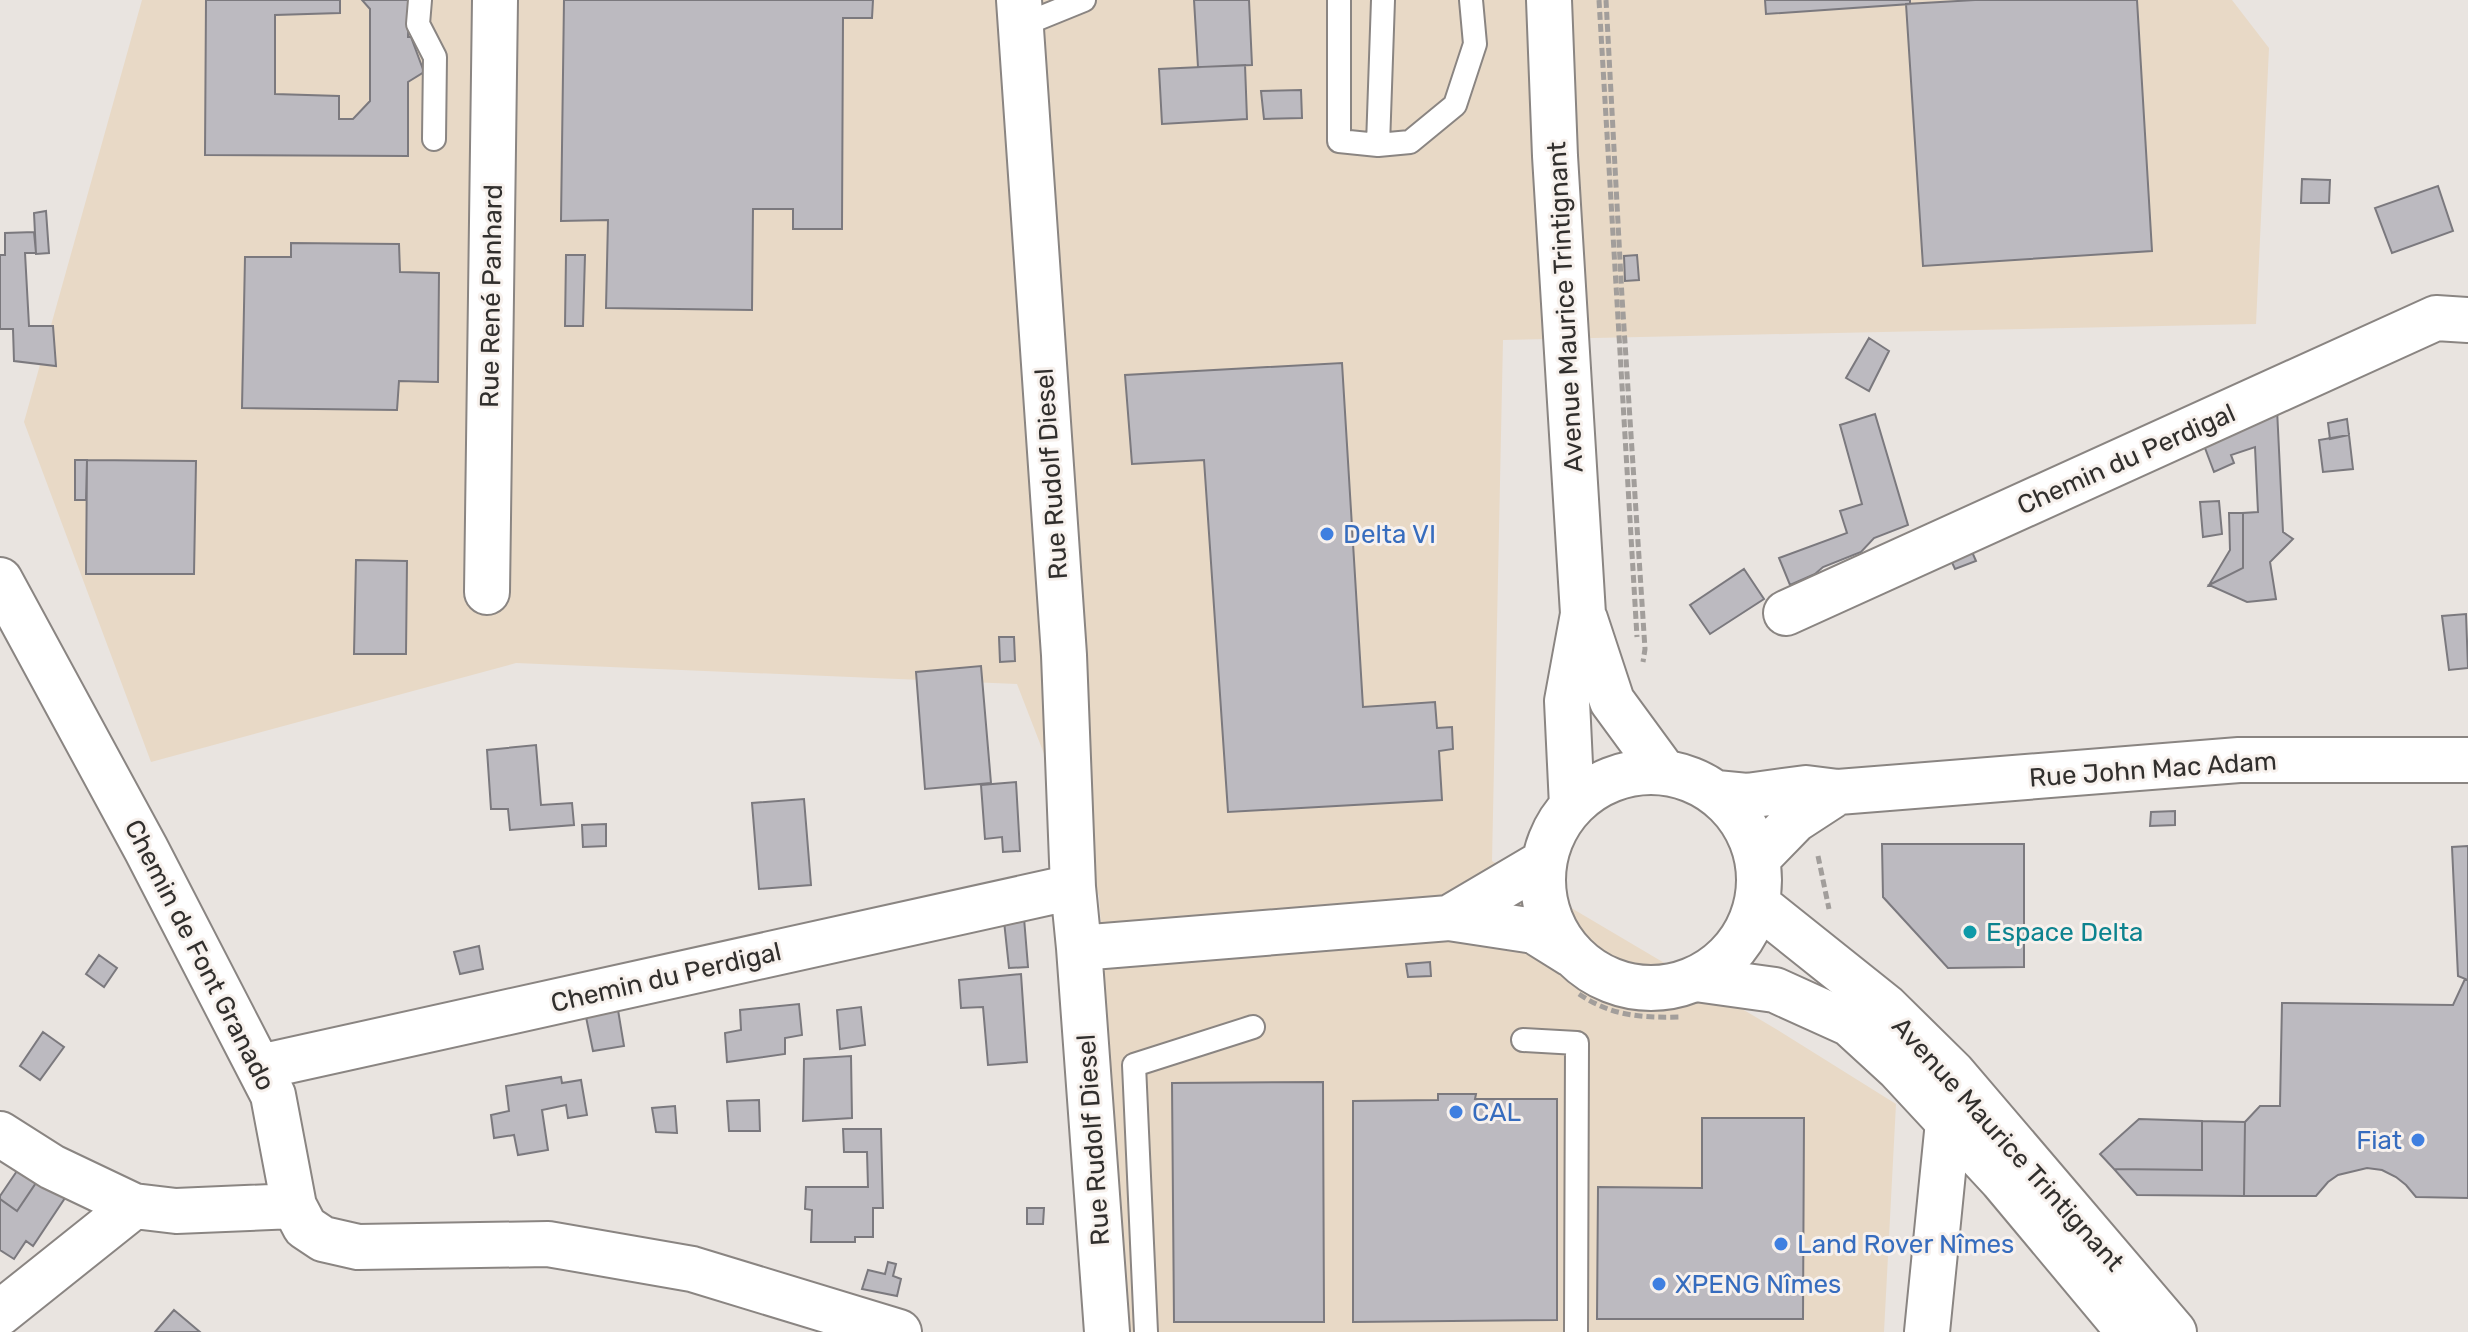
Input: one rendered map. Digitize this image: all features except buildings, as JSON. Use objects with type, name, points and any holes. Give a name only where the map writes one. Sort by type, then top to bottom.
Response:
[{"type":"main road","name":"Rue René Panhard","points":[[487,592],[495,0]]},
{"type":"main road","name":"Avenue Maurice Trintignant","points":[[1549,0],[1555,156],[1583,614],[1567,701],[1572,806]]},
{"type":"main road","name":"Rue Rudolf Diesel","points":[[1020,13],[1064,655],[1073,887],[1107,1332]]},
{"type":"main road","name":"Chemin du Perdigal","points":[[1786,613],[2436,318],[2468,320]]},
{"type":"main road","name":"Chemin de Font Granado","points":[[0,580],[260,1067],[273,1095],[294,1206],[305,1227],[323,1239],[358,1247],[548,1244],[692,1269],[899,1332]]},
{"type":"main road","name":"Avenue Maurice Trintignant","points":[[1583,614],[1612,701],[1664,772]]},
{"type":"main road","name":"Rue John Mac Adam","points":[[1716,793],[1747,796],[1806,788],[1838,792],[2239,760],[2468,760]]},
{"type":"main road","points":[[1570,970],[1552,926],[1543,893],[1544,862],[1554,832],[1572,806],[1598,785],[1630,773],[1664,772],[1692,779],[1716,793],[1736,811],[1750,833],[1758,858],[1760,882],[1757,904],[1745,935],[1694,998]]},
{"type":"main road","name":"Rue John Mac Adam","points":[[1758,858],[1795,820],[1838,792]]},
{"type":"main road","points":[[1449,918],[1544,862]]},
{"type":"main road","name":"Chemin du Perdigal","points":[[260,1067],[1073,887]]},
{"type":"main road","name":"Avenue Maurice Trintignant","points":[[1757,904],[1862,1011],[1953,1073],[2174,1332]]},
{"type":"main road","points":[[1079,948],[1449,918],[1534,931],[1570,970],[1630,987],[1663,988],[1694,998],[1775,990],[1862,1011],[1898,1068],[2002,1180],[2129,1332]]},
{"type":"main road","points":[[1927,1332],[1953,1073]]},
{"type":"main road","points":[[0,1134],[52,1167],[134,1206],[176,1211],[294,1206]]},
{"type":"main road","points":[[0,1313],[134,1206]]},
{"type":"lane","points":[[420,0],[418,24],[435,57],[434,139]]},
{"type":"lane","points":[[1020,13],[1084,0]]},
{"type":"lane","points":[[1339,0],[1339,141],[1378,145],[1410,142],[1455,105],[1475,44],[1471,0]]},
{"type":"lane","points":[[1378,145],[1383,0]]},
{"type":"lane","points":[[1146,1332],[1134,1065],[1253,1027]]},
{"type":"lane","points":[[1523,1040],[1577,1043],[1576,1332]]},
{"type":"path","points":[[1599,0],[1638,646],[1636,659]]},
{"type":"path","points":[[1606,0],[1642,587],[1645,649],[1642,673]]},
{"type":"path","points":[[1816,847],[1831,918]]},
{"type":"path","points":[[1570,970],[1598,1007],[1644,1018],[1694,998]]},
{"type":"shaded area","points":[[142,0],[2232,0],[2269,48],[2256,324],[1503,340],[1492,861],[1776,1029],[1896,1104],[1884,1332],[1128,1332],[1099,896],[1017,684],[516,663],[151,762],[24,422]]},
{"type":"place","name":"Delta VI","points":[[1327,534]]},
{"type":"place","name":"Espace Delta","points":[[1970,932]]},
{"type":"place","name":"CAL","points":[[1456,1112]]},
{"type":"place","name":"Fiat","points":[[2418,1140]]},
{"type":"place","name":"Land Rover Nîmes","points":[[1781,1244]]},
{"type":"place","name":"XPENG Nîmes","points":[[1659,1284]]}]
